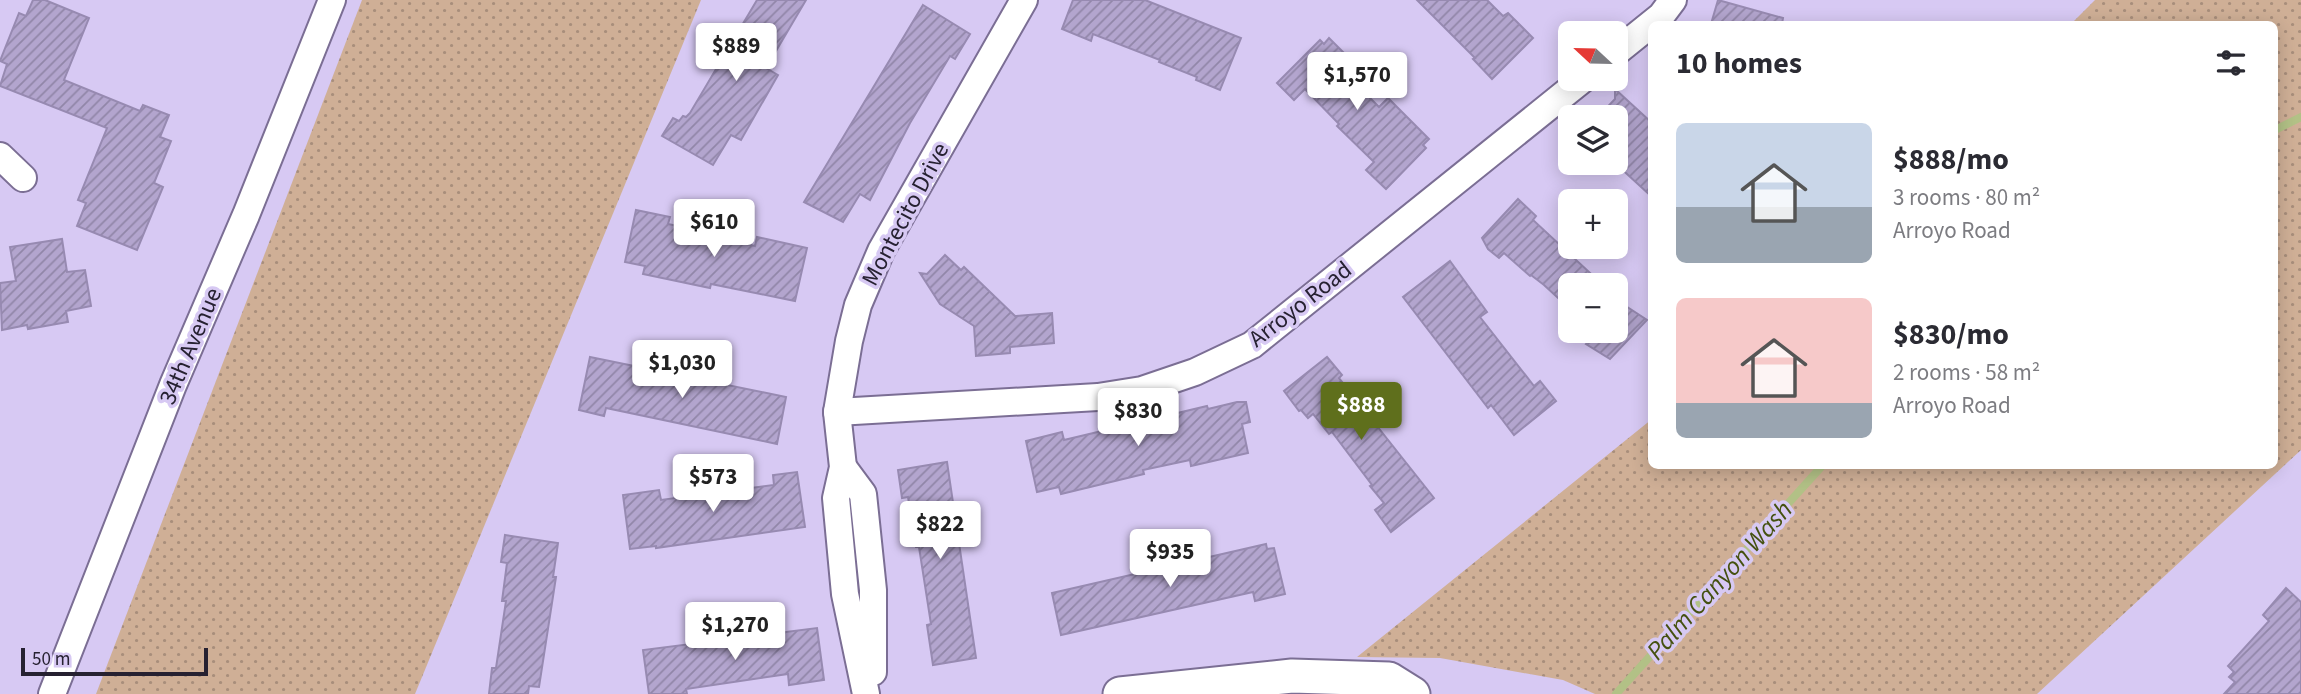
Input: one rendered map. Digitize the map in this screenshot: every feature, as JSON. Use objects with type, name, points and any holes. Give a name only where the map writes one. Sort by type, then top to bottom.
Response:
[{"type":"street","name":"34th Avenue","points":[[52,694],[168,398],[246,215],[332,0]]},
{"type":"street","name":"Montecito Drive","points":[[866,694],[842,569],[836,498],[843,467],[837,412],[849,341],[858,305],[881,251],[1022,0]]},
{"type":"street","points":[[1655,21],[1673,0]]},
{"type":"street","points":[[1628,43],[1648,26]]},
{"type":"street","name":"Arroyo Road","points":[[837,412],[1098,397],[1143,390],[1195,372],[1252,345],[1568,91]]},
{"type":"street","points":[[0,156],[23,178]]},
{"type":"street","points":[[843,467],[863,494],[873,590],[873,694]]},
{"type":"street","points":[[1120,694],[1292,676],[1389,679],[1413,694]]},
{"type":"shaded area","points":[[362,0],[701,0],[415,694],[96,694]]},
{"type":"shaded area","points":[[2095,0],[2301,0],[2301,450],[2037,694],[1595,694],[1563,680],[1440,658],[1357,657],[1648,422],[1648,469],[2278,469],[2278,21],[2074,21]]},
{"type":"building","points":[[33,0],[45,0],[89,18],[64,80],[140,111],[143,105],[169,115],[160,137],[171,141],[154,183],[163,187],[137,250],[77,226],[86,203],[78,200],[107,128],[0,86],[7,64],[0,61],[19,13],[26,16]]},
{"type":"building","points":[[757,0],[806,0],[766,68],[778,75],[741,140],[731,135],[713,165],[662,136],[673,118],[679,121],[690,113]]},
{"type":"building","points":[[1073,0],[1145,0],[1241,38],[1220,90],[1196,80],[1197,77],[1159,62],[1160,60],[1093,34],[1091,41],[1062,29]]},
{"type":"building","points":[[1417,0],[1487,0],[1503,16],[1508,13],[1533,38],[1492,79],[1473,59],[1475,58]]},
{"type":"building","points":[[1718,0],[1783,18],[1782,21],[1712,21]]},
{"type":"building","points":[[923,5],[970,34],[955,59],[950,56],[910,123],[870,200],[860,194],[843,222],[804,202]]},
{"type":"building","points":[[1329,38],[1351,60],[1342,70],[1379,107],[1388,98],[1429,139],[1423,145],[1426,148],[1386,189],[1366,170],[1374,162],[1337,126],[1339,124],[1305,89],[1294,100],[1277,83],[1320,40],[1324,44]]},
{"type":"building","points":[[1617,91],[1648,119],[1648,193],[1628,175],[1628,105],[1609,105]]},
{"type":"building","points":[[1518,199],[1536,216],[1533,220],[1558,243],[1558,259],[1575,259],[1590,273],[1558,273],[1558,298],[1504,253],[1499,258],[1488,249],[1482,238]]},
{"type":"building","points":[[636,210],[670,217],[668,224],[755,246],[757,237],[807,248],[795,301],[643,274],[645,266],[625,262]]},
{"type":"building","points":[[62,239],[67,272],[85,270],[91,306],[66,311],[68,322],[28,329],[27,325],[2,330],[0,283],[16,281],[10,247]]},
{"type":"building","points":[[945,255],[961,270],[964,267],[1015,316],[1052,313],[1054,343],[1010,347],[1010,353],[976,356],[974,326],[940,304],[920,273],[927,274]]},
{"type":"building","points":[[1450,261],[1487,312],[1480,317],[1534,386],[1540,381],[1556,401],[1514,435],[1491,405],[1488,408],[1403,297]]},
{"type":"building","points":[[1628,308],[1647,320],[1628,340]]},
{"type":"building","points":[[1587,343],[1625,343],[1610,359]]},
{"type":"building","points":[[590,357],[786,397],[777,444],[606,408],[604,416],[579,410]]},
{"type":"building","points":[[1327,357],[1342,375],[1339,378],[1434,498],[1391,532],[1375,510],[1384,503],[1332,432],[1329,434],[1313,414],[1308,418],[1299,411],[1284,391]]},
{"type":"building","points":[[1246,402],[1250,422],[1242,424],[1248,453],[1191,466],[1190,460],[1143,470],[1144,474],[1061,494],[1059,487],[1037,492],[1026,441],[1062,432],[1064,440],[1207,406],[1208,409]]},
{"type":"building","points":[[947,462],[976,658],[933,665],[927,625],[931,624],[919,547],[916,547],[908,497],[902,498],[898,470]]},
{"type":"building","points":[[797,472],[805,527],[656,548],[630,549],[623,495],[659,490],[661,500],[774,485],[773,475]]},
{"type":"building","points":[[505,535],[558,543],[553,577],[556,577],[539,687],[529,686],[528,694],[489,694],[492,668],[496,668],[506,601],[502,601],[507,563],[501,562]]},
{"type":"building","points":[[1266,544],[1267,549],[1274,548],[1285,594],[1255,601],[1253,592],[1061,635],[1052,593]]},
{"type":"building","points":[[2286,588],[2301,602],[2301,694],[2224,694],[2235,682],[2229,677],[2234,672],[2228,666],[2269,621],[2263,615]]},
{"type":"building","points":[[817,628],[824,680],[789,685],[788,674],[686,689],[687,694],[649,694],[643,650]]},
{"type":"waterway","name":"Palm Canyon Wash","points":[[2278,128],[2301,117]]},
{"type":"waterway","name":"Palm Canyon Wash","points":[[1616,694],[1819,469]]}]
